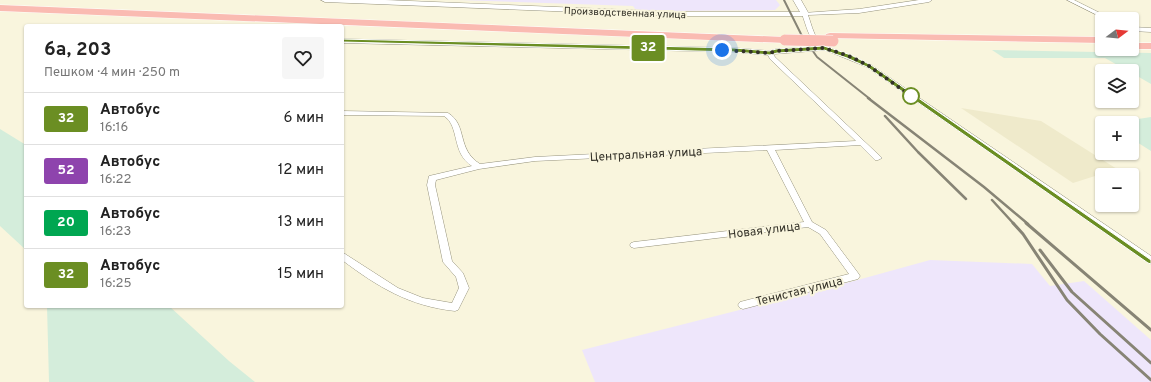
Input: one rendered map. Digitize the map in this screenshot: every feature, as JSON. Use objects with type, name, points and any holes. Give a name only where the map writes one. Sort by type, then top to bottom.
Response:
[{"type":"highway","points":[[0,4],[95,6],[784,37],[829,42],[1095,46]]},
{"type":"highway","points":[[0,8],[784,37]]},
{"type":"highway","points":[[829,42],[1095,40]]},
{"type":"highway","points":[[1139,40],[1151,41]]},
{"type":"highway","points":[[1139,46],[1151,46]]},
{"type":"street","name":"Производственная улица","points":[[325,0],[650,14],[805,14]]},
{"type":"street","points":[[797,0],[805,14],[811,32],[817,43],[829,42],[849,56],[869,66],[1151,260]]},
{"type":"street","points":[[805,14],[859,12],[929,0]]},
{"type":"street","points":[[1070,0],[1095,12]]},
{"type":"street","points":[[1139,30],[1151,30]]},
{"type":"street","points":[[344,41],[735,50],[770,53],[829,42]]},
{"type":"street","points":[[770,53],[772,58],[878,158]]},
{"type":"street","points":[[344,113],[451,115],[455,121],[460,147],[465,157],[470,163],[479,167]]},
{"type":"street","name":"Центральная улица","points":[[344,256],[369,275],[405,297],[436,306],[455,307],[464,288],[460,275],[448,262],[431,185],[432,178],[479,167],[535,159],[863,143]]},
{"type":"street","name":"Новая улица","points":[[634,246],[809,224],[770,148]]},
{"type":"street","name":"Тенистая улица","points":[[743,305],[855,276],[823,232],[809,224]]},
{"type":"shaded area","points":[[458,0],[776,0],[780,5],[775,10],[674,11],[636,10],[633,6]]},
{"type":"shaded area","points":[[961,108],[1041,121],[1095,155],[1095,160],[1103,160],[1115,168],[1095,168],[1095,176],[1073,183]]},
{"type":"shaded area","points":[[930,260],[1032,264],[1050,286],[1084,281],[1151,340],[1151,382],[595,382],[582,350],[854,281]]},
{"type":"green space","points":[[992,50],[1095,52],[1095,56],[1139,56],[1139,53],[1151,53],[1151,84],[1139,77],[1139,64],[1116,64],[1105,58],[1004,58]]},
{"type":"green space","points":[[1151,117],[1151,151],[1139,143],[1139,119]]},
{"type":"green space","points":[[0,129],[24,144],[24,248],[0,226]]},
{"type":"green space","points":[[47,308],[171,308],[229,361],[255,382],[49,382]]},
{"type":"railway","points":[[784,0],[801,34],[817,57],[870,99]]},
{"type":"railway","points":[[868,98],[984,187],[1028,224]]},
{"type":"railway","points":[[885,116],[918,152],[966,199]]},
{"type":"railway","points":[[992,200],[1014,224]]},
{"type":"railway","points":[[1013,223],[1023,234],[1067,300],[1100,334],[1151,380]]},
{"type":"railway","points":[[1026,223],[1151,330]]},
{"type":"railway","points":[[1040,250],[1072,292],[1151,363]]},
{"type":"bus line","name":"32","points":[[344,41],[735,50],[770,53],[776,51],[824,48],[849,56],[869,66],[909,95],[1151,260]]},
{"type":"route","points":[[722,50],[770,53],[776,51],[824,48],[849,56],[869,66],[911,96]]}]
